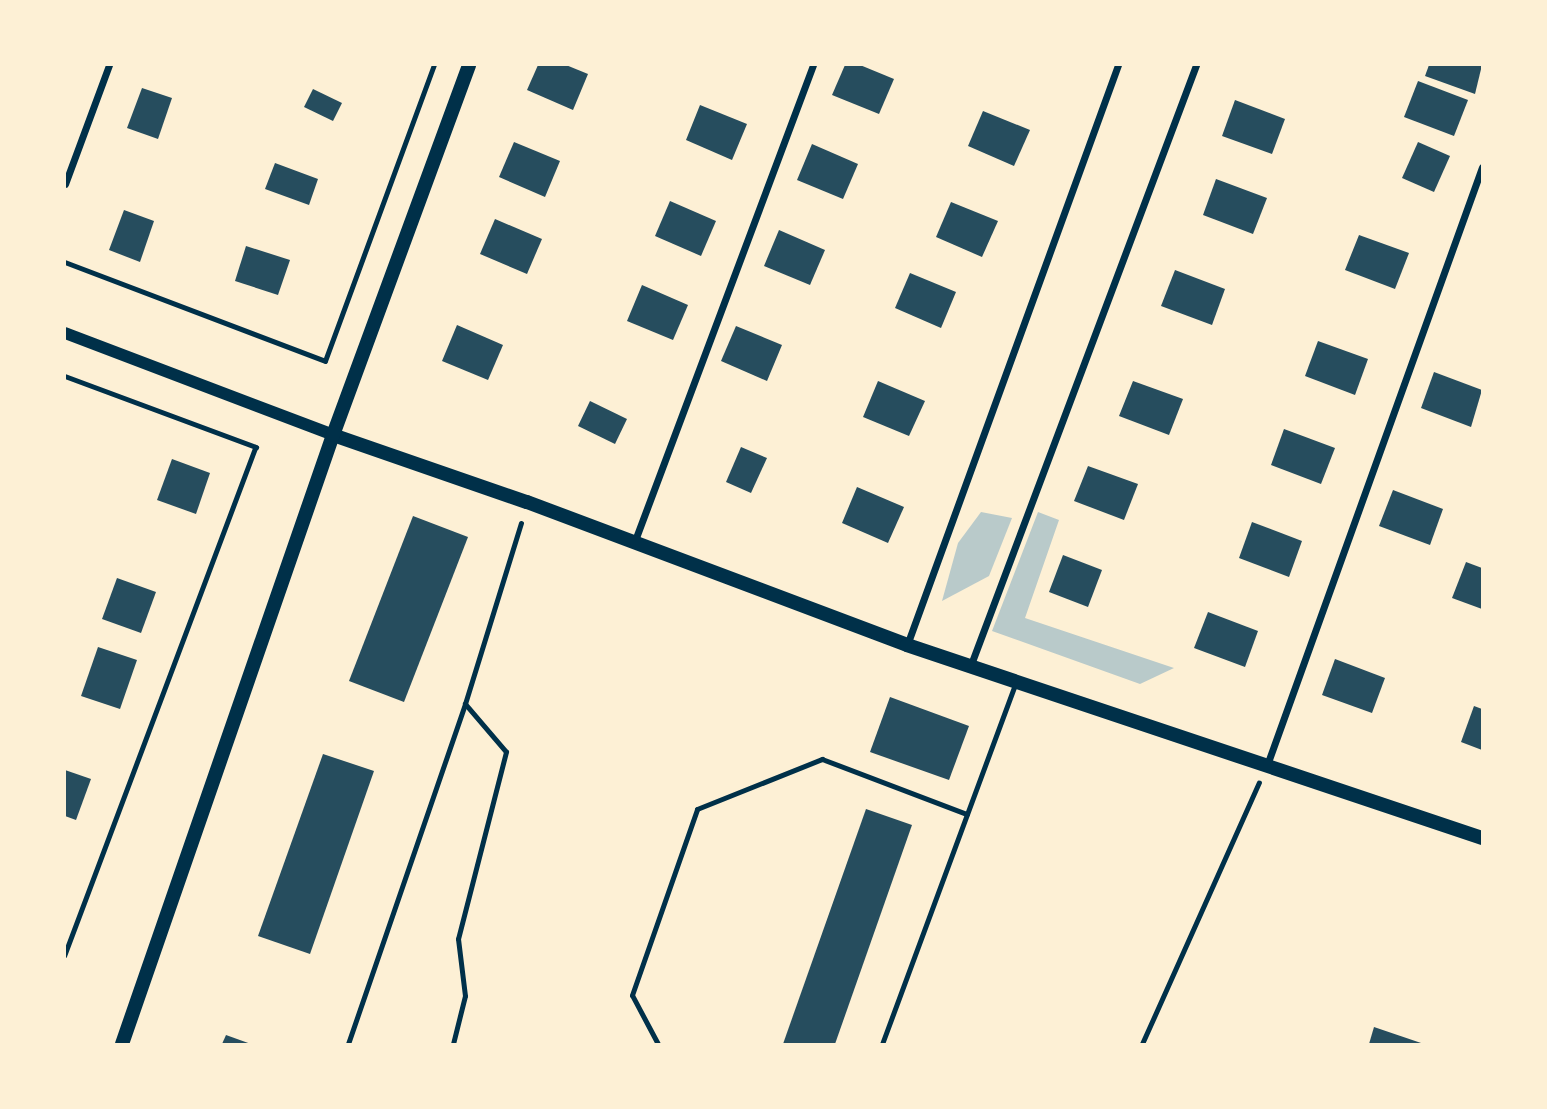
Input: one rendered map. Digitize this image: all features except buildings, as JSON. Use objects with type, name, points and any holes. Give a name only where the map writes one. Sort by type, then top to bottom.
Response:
[{"type":"main road","points":[[122,1044],[333,435],[469,65]]},
{"type":"main road","points":[[333,435],[527,502],[907,645],[1482,838]]},
{"type":"street","points":[[65,184],[109,65]]},
{"type":"street","points":[[634,543],[813,65]]},
{"type":"street","points":[[907,645],[1118,65]]},
{"type":"street","points":[[970,667],[1196,65]]},
{"type":"street","points":[[1267,765],[1482,167]]},
{"type":"street","points":[[65,333],[333,435]]},
{"type":"lane","points":[[882,1044],[1016,682]]},
{"type":"lane","points":[[658,1044],[632,995],[697,809],[822,759],[967,814]]},
{"type":"path","points":[[65,262],[325,361],[434,65]]},
{"type":"path","points":[[65,376],[256,447],[65,955]]},
{"type":"path","points":[[348,1044],[465,704],[527,502]]},
{"type":"path","points":[[453,1044],[466,996],[458,939],[506,752],[465,704]]},
{"type":"path","points":[[1142,1044],[1267,765]]},
{"type":"shaded area","points":[[981,512],[1012,518],[989,576],[942,601],[958,543]]},
{"type":"shaded area","points":[[1038,512],[1059,520],[1025,618],[1174,668],[1140,684],[992,631]]}]
